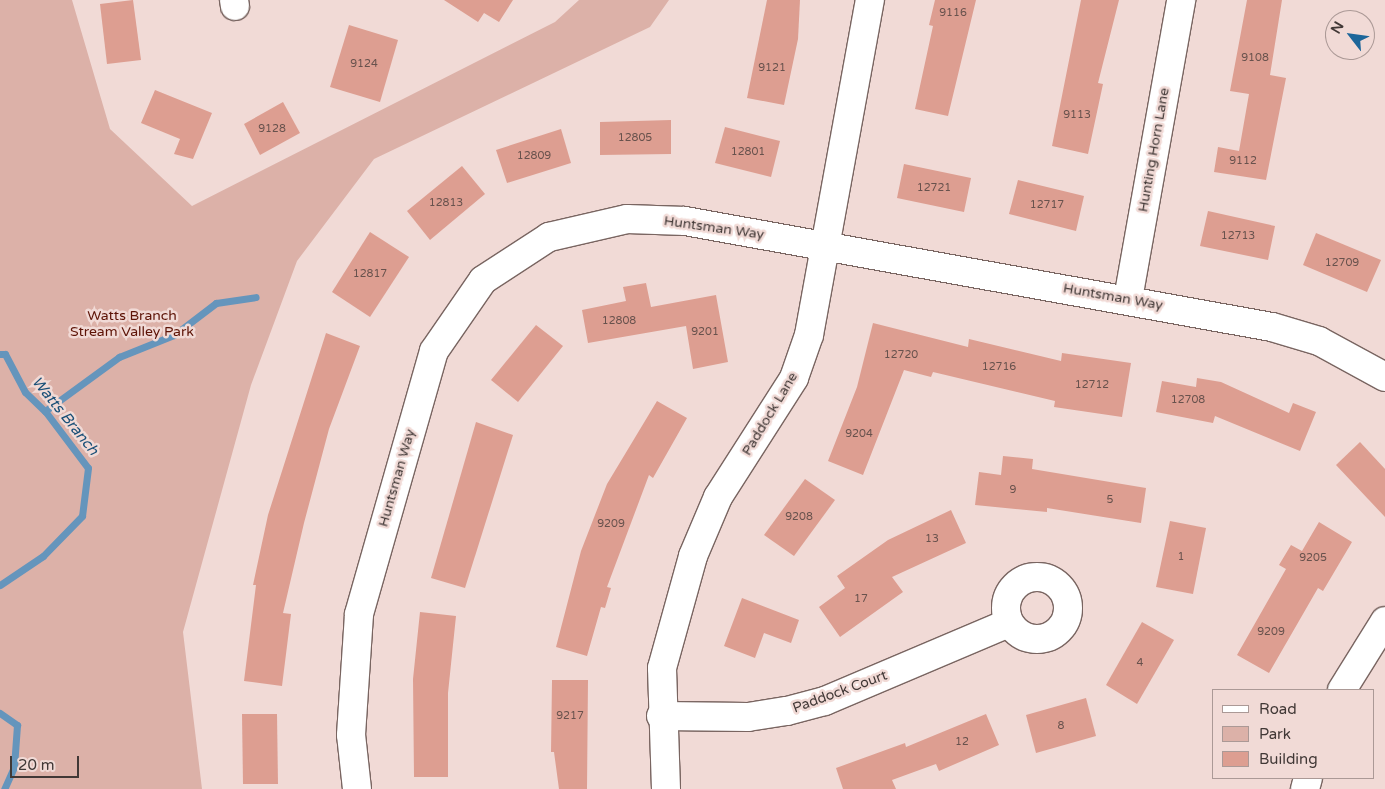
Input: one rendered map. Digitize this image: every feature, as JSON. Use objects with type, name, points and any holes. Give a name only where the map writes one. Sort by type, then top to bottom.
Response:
[{"type":"street","name":"Paddock Lane","points":[[666,789],[661,716],[662,668],[693,556],[718,497],[794,378],[809,335],[827,246],[870,0]]},
{"type":"street","name":"Hunting Horn Lane","points":[[1128,299],[1181,0]]},
{"type":"street","name":"Huntsman Way","points":[[357,789],[351,735],[359,614],[434,351],[483,280],[549,237],[627,219],[685,221],[1128,299],[1272,327],[1309,338],[1385,377]]},
{"type":"street","points":[[1343,689],[1385,621]]},
{"type":"street","name":"Paddock Court","points":[[661,716],[748,717],[787,711],[824,701],[1009,623]]},
{"type":"green space","name":"Watts Branch Stream Valley Park","points":[[0,0],[72,0],[110,129],[192,206],[555,22],[579,0],[669,0],[650,27],[374,159],[297,261],[251,385],[183,632],[202,789],[0,789]]},
{"type":"building","points":[[133,0],[141,60],[107,64],[100,4]]},
{"type":"building","points":[[444,0],[513,0],[499,22],[484,13],[478,22]]},
{"type":"building","points":[[767,0],[800,0],[798,39],[784,105],[747,98]]},
{"type":"building","points":[[935,0],[976,0],[948,116],[915,109],[933,26],[929,25]]},
{"type":"building","points":[[1081,0],[1119,0],[1098,83],[1103,84],[1088,154],[1052,146]]},
{"type":"building","points":[[1247,0],[1282,0],[1270,75],[1286,78],[1266,180],[1214,172],[1218,147],[1239,151],[1249,94],[1230,91]]},
{"type":"building","points":[[349,25],[398,40],[380,102],[330,87]]},
{"type":"building","points":[[155,90],[212,113],[193,159],[174,154],[180,139],[141,123]]},
{"type":"building","points":[[283,102],[300,133],[260,155],[244,124]]},
{"type":"building","points":[[671,120],[671,154],[600,155],[600,122]]},
{"type":"building","points":[[725,127],[780,141],[771,177],[715,163]]},
{"type":"building","points":[[561,129],[571,163],[507,183],[496,150]]},
{"type":"building","points":[[904,164],[971,178],[964,212],[897,198]]},
{"type":"building","points":[[462,166],[485,194],[430,240],[407,211]]},
{"type":"building","points":[[1018,180],[1084,196],[1076,231],[1009,214]]},
{"type":"building","points":[[1208,211],[1275,226],[1268,260],[1200,246]]},
{"type":"building","points":[[370,232],[409,257],[370,317],[332,292]]},
{"type":"building","points":[[1316,233],[1381,260],[1367,292],[1303,265]]},
{"type":"building","points":[[646,283],[651,307],[716,295],[728,362],[693,369],[686,326],[588,343],[582,310],[626,301],[623,287]]},
{"type":"building","points":[[873,323],[968,347],[969,339],[1061,361],[1062,353],[1131,363],[1122,417],[1054,407],[1055,401],[933,372],[931,377],[904,370],[863,475],[828,461],[857,387]]},
{"type":"building","points":[[536,325],[563,346],[518,402],[491,380]]},
{"type":"building","points":[[326,333],[360,346],[329,429],[283,613],[291,614],[282,686],[244,681],[256,585],[253,585],[268,515]]},
{"type":"building","points":[[1197,378],[1221,382],[1289,413],[1293,403],[1316,412],[1300,451],[1215,416],[1213,423],[1156,412],[1162,381],[1196,387]]},
{"type":"building","points":[[657,401],[687,418],[653,478],[649,475],[607,587],[611,588],[605,608],[601,607],[587,656],[556,647],[581,551],[607,484]]},
{"type":"building","points":[[476,422],[513,435],[465,588],[431,578]]},
{"type":"building","points":[[1360,442],[1385,469],[1385,517],[1336,465]]},
{"type":"building","points":[[1003,456],[1033,459],[1032,469],[1146,488],[1141,523],[1047,508],[1047,512],[975,505],[979,472],[1001,475]]},
{"type":"building","points":[[805,479],[835,500],[794,556],[764,535]]},
{"type":"building","points":[[951,510],[966,543],[892,577],[903,592],[840,637],[819,607],[845,588],[837,576],[888,540]]},
{"type":"building","points":[[1170,521],[1206,528],[1193,594],[1156,587]]},
{"type":"building","points":[[1319,522],[1352,542],[1323,591],[1318,588],[1269,673],[1237,655],[1286,569],[1279,565],[1291,545],[1302,551]]},
{"type":"building","points":[[742,598],[799,620],[791,643],[764,633],[755,658],[724,646]]},
{"type":"building","points":[[420,612],[456,616],[448,693],[448,777],[414,777],[413,679]]},
{"type":"building","points":[[1142,622],[1174,640],[1137,704],[1106,685]]},
{"type":"building","points":[[552,680],[588,680],[587,789],[559,789],[554,752],[551,752]]},
{"type":"building","points":[[1086,698],[1096,736],[1036,753],[1026,715]]},
{"type":"building","points":[[242,714],[277,714],[278,784],[243,784]]},
{"type":"building","points":[[986,714],[999,745],[939,771],[936,764],[892,780],[896,789],[843,789],[836,768],[905,743],[906,747]]},
{"type":"waterway","points":[[45,411],[119,357],[174,335],[216,303],[256,297]]},
{"type":"waterway","name":"Watts Branch","points":[[0,354],[5,354],[25,392],[45,411],[88,468],[82,516],[43,556],[0,585]]},
{"type":"waterway","name":"Watts Branch","points":[[0,713],[17,725],[14,767],[4,789]]}]
